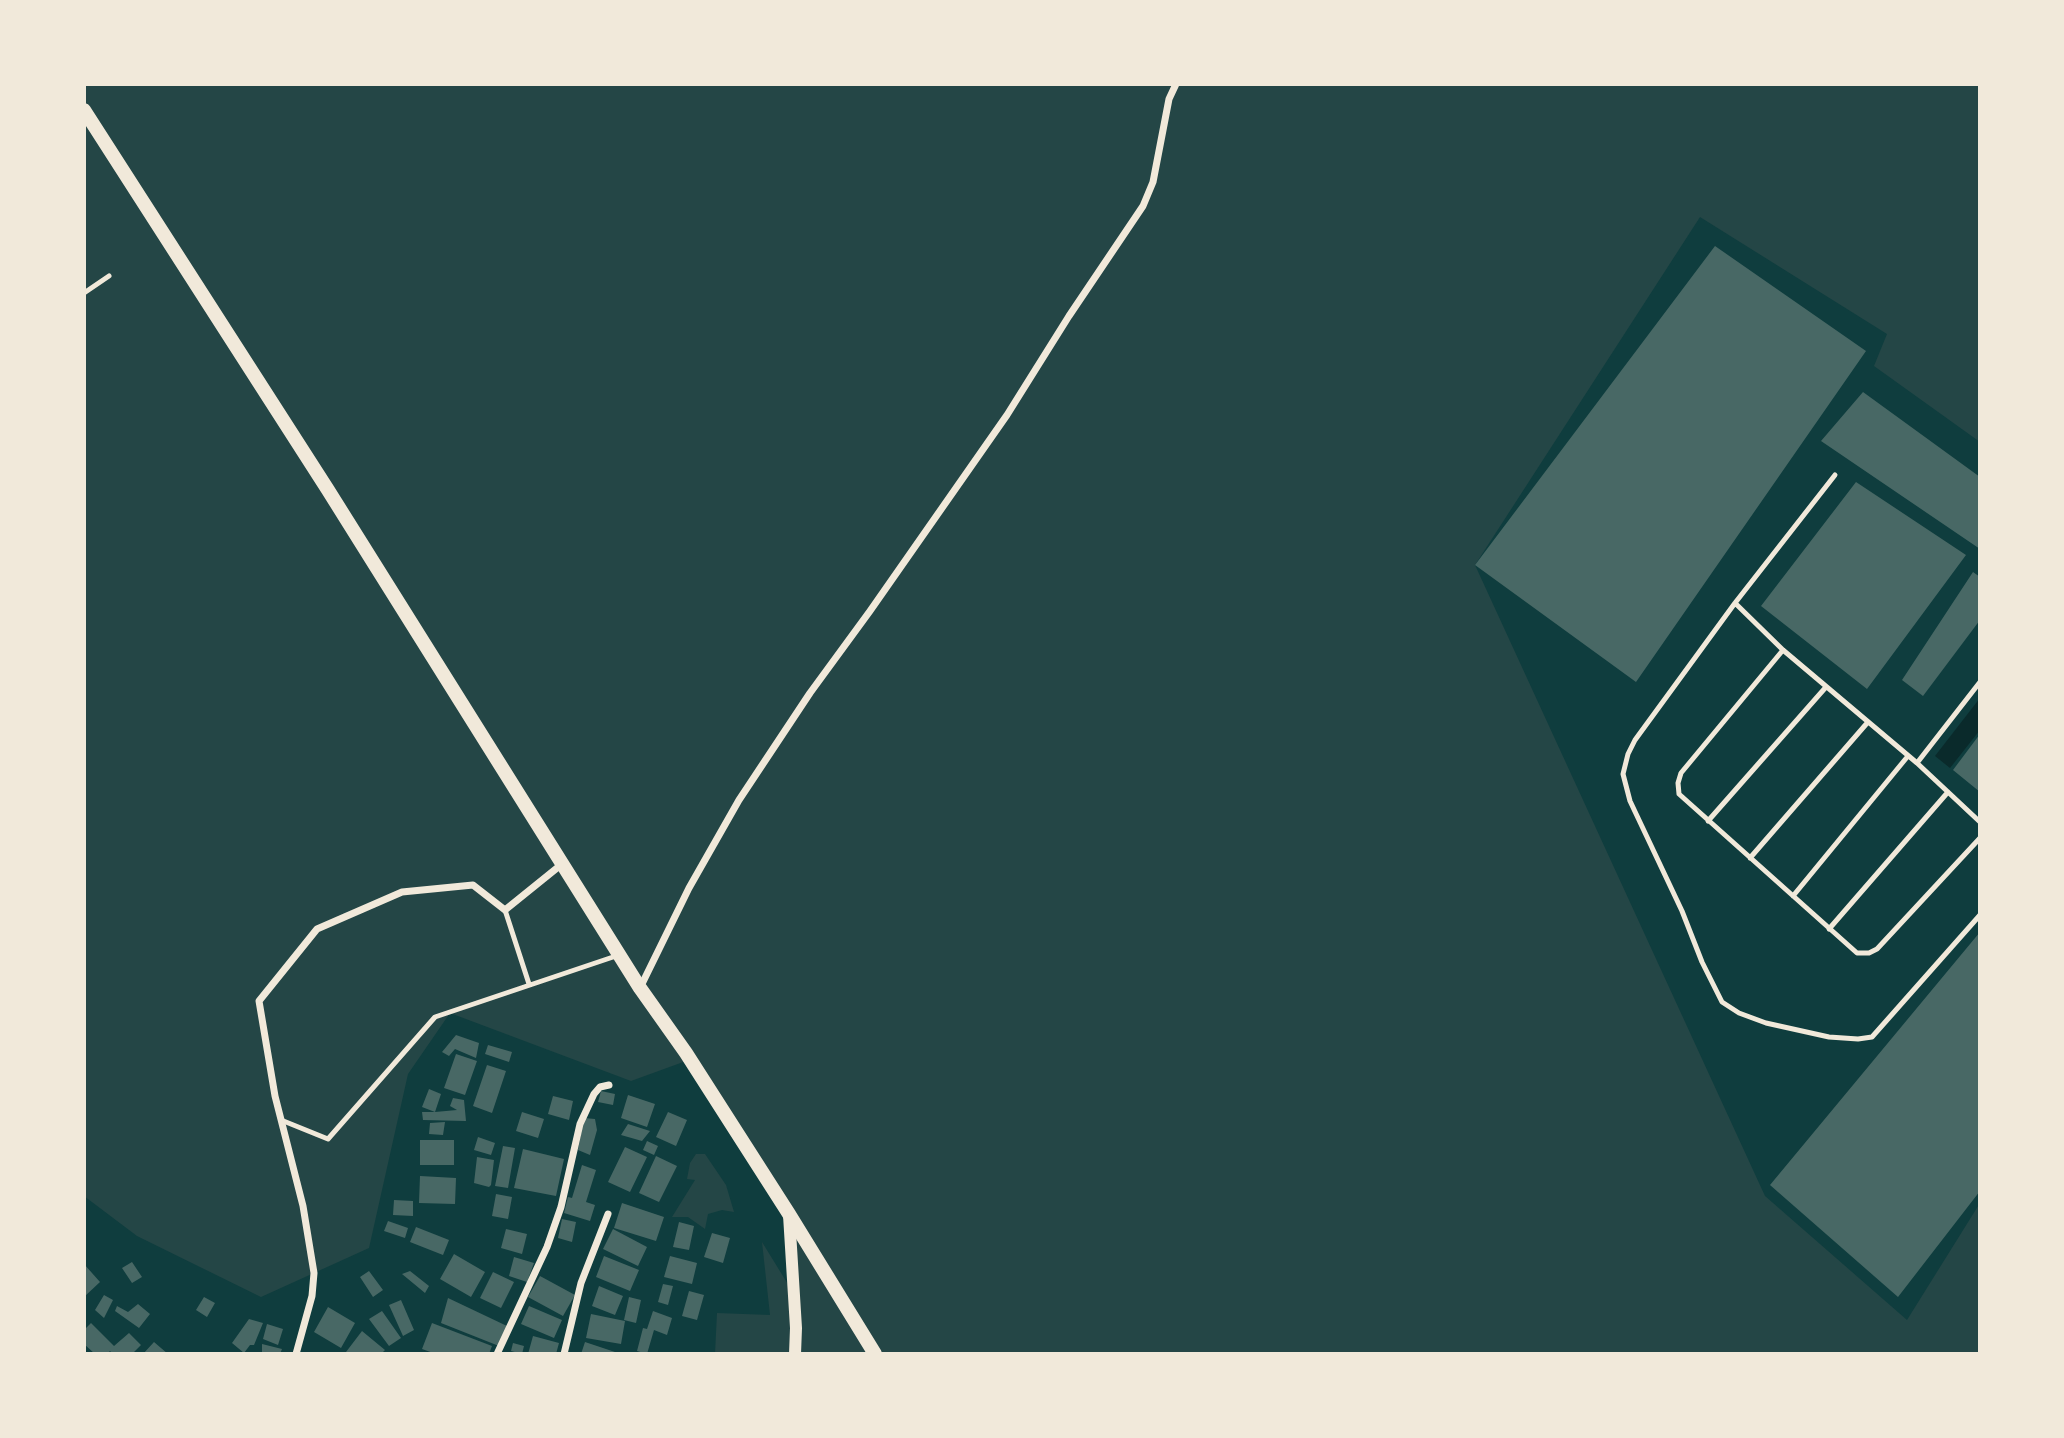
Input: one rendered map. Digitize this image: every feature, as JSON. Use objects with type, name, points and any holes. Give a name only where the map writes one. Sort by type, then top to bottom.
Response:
[{"type":"main road","points":[[84,110],[328,490],[640,988],[686,1053],[789,1214],[875,1354]]},
{"type":"street","points":[[640,988],[688,888],[739,800],[810,693],[1007,415],[1143,206],[1153,182],[1169,99],[1176,84]]},
{"type":"street","points":[[296,1354],[313,1296],[314,1273],[303,1206],[275,1096],[259,1001],[317,929],[401,892],[473,885],[505,910],[562,864]]},
{"type":"street","points":[[497,1354],[547,1247],[561,1207],[580,1124],[594,1094],[600,1087],[610,1085]]},
{"type":"street","points":[[564,1354],[581,1283],[608,1214]]},
{"type":"street","points":[[789,1214],[796,1328],[795,1354]]},
{"type":"lane","points":[[84,293],[109,276]]},
{"type":"lane","points":[[1835,475],[1735,603],[1634,740],[1623,774],[1635,812],[1722,1002],[1739,1013],[1793,1030],[1829,1037],[1872,1037],[1980,915]]},
{"type":"lane","points":[[1735,603],[1783,650],[1917,763],[1980,822]]},
{"type":"lane","points":[[1783,650],[1681,773],[1679,794],[1857,953],[1869,953],[1877,949],[1980,838]]},
{"type":"lane","points":[[1917,763],[1980,682]]},
{"type":"lane","points":[[1708,821],[1826,687]]},
{"type":"lane","points":[[1750,858],[1868,722]]},
{"type":"lane","points":[[1793,896],[1908,756]]},
{"type":"lane","points":[[1829,929],[1948,792]]},
{"type":"lane","points":[[505,910],[529,984]]},
{"type":"lane","points":[[281,1120],[328,1139],[435,1017],[619,955]]},
{"type":"shaded area","points":[[84,84],[1980,84],[1980,442],[1874,366],[1887,334],[1700,217],[1475,565],[1765,1196],[1907,1320],[1980,1203],[1980,1354],[715,1354],[717,1313],[770,1315],[762,1242],[794,1294],[789,1214],[686,1061],[631,1081],[450,1013],[408,1074],[369,1248],[261,1297],[137,1236],[84,1196]]},
{"type":"shaded area","points":[[1980,698],[1980,730],[1950,768],[1935,756]]},
{"type":"shaded area","points":[[696,1154],[705,1154],[726,1185],[734,1212],[722,1210],[708,1214],[705,1229],[688,1217],[672,1217],[695,1180],[687,1179],[690,1163]]},
{"type":"building","points":[[1715,246],[1866,351],[1636,682],[1475,565]]},
{"type":"building","points":[[1863,392],[1980,477],[1980,549],[1821,441]]},
{"type":"building","points":[[1856,482],[1966,555],[1867,689],[1761,606]]},
{"type":"building","points":[[1973,572],[1980,577],[1980,620],[1923,696],[1902,680]]},
{"type":"building","points":[[1980,734],[1980,792],[1953,770]]},
{"type":"building","points":[[1980,932],[1980,1191],[1898,1297],[1770,1185]]},
{"type":"building","points":[[456,1035],[479,1043],[476,1058],[455,1049],[449,1056],[442,1052]]},
{"type":"building","points":[[488,1045],[512,1052],[509,1062],[485,1054]]},
{"type":"building","points":[[456,1054],[477,1061],[465,1095],[444,1088]]},
{"type":"building","points":[[487,1065],[506,1071],[492,1113],[473,1106]]},
{"type":"building","points":[[429,1089],[441,1094],[435,1112],[422,1107]]},
{"type":"building","points":[[601,1091],[615,1094],[613,1105],[598,1102]]},
{"type":"building","points":[[628,1095],[655,1104],[647,1127],[621,1118]]},
{"type":"building","points":[[553,1096],[573,1101],[569,1120],[548,1114]]},
{"type":"building","points":[[453,1098],[464,1100],[466,1121],[423,1120],[422,1112],[457,1110],[450,1106]]},
{"type":"building","points":[[522,1112],[544,1119],[538,1138],[516,1131]]},
{"type":"building","points":[[668,1112],[687,1120],[676,1146],[656,1137]]},
{"type":"building","points":[[584,1118],[595,1119],[597,1130],[590,1155],[578,1150]]},
{"type":"building","points":[[445,1122],[443,1135],[429,1134],[430,1123]]},
{"type":"building","points":[[628,1124],[650,1131],[642,1141],[621,1135]]},
{"type":"building","points":[[478,1137],[495,1143],[491,1155],[474,1150]]},
{"type":"building","points":[[420,1140],[454,1140],[454,1165],[420,1165]]},
{"type":"building","points":[[647,1141],[658,1146],[654,1155],[643,1150]]},
{"type":"building","points":[[503,1146],[515,1148],[508,1188],[495,1186]]},
{"type":"building","points":[[625,1147],[647,1157],[630,1192],[608,1182]]},
{"type":"building","points":[[523,1149],[564,1159],[556,1196],[514,1188]]},
{"type":"building","points":[[656,1156],[677,1166],[659,1202],[639,1193]]},
{"type":"building","points":[[477,1157],[494,1160],[489,1187],[474,1183]]},
{"type":"building","points":[[582,1165],[596,1170],[586,1202],[595,1205],[590,1221],[564,1213],[568,1197],[572,1198]]},
{"type":"building","points":[[420,1176],[456,1178],[455,1204],[419,1203]]},
{"type":"building","points":[[496,1194],[512,1197],[508,1219],[492,1216]]},
{"type":"building","points":[[394,1200],[413,1201],[413,1216],[393,1215]]},
{"type":"building","points":[[622,1203],[664,1217],[656,1241],[614,1228]]},
{"type":"building","points":[[562,1219],[576,1222],[572,1242],[558,1238]]},
{"type":"building","points":[[388,1221],[408,1228],[405,1238],[384,1231]]},
{"type":"building","points":[[679,1222],[694,1226],[689,1250],[673,1247]]},
{"type":"building","points":[[416,1227],[449,1240],[443,1255],[410,1242]]},
{"type":"building","points":[[506,1229],[527,1234],[522,1254],[501,1248]]},
{"type":"building","points":[[613,1229],[647,1247],[638,1266],[603,1249]]},
{"type":"building","points":[[712,1233],[730,1238],[723,1263],[704,1257]]},
{"type":"building","points":[[454,1254],[485,1272],[471,1297],[440,1279]]},
{"type":"building","points":[[604,1256],[639,1270],[630,1291],[596,1277]]},
{"type":"building","points":[[670,1256],[697,1263],[692,1284],[664,1277]]},
{"type":"building","points":[[514,1257],[534,1263],[527,1282],[509,1276]]},
{"type":"building","points":[[132,1262],[142,1277],[132,1283],[122,1268]]},
{"type":"building","points":[[84,1264],[100,1282],[84,1297]]},
{"type":"building","points":[[369,1271],[383,1290],[373,1297],[360,1277]]},
{"type":"building","points":[[410,1271],[429,1286],[425,1293],[402,1274]]},
{"type":"building","points":[[493,1272],[514,1282],[501,1308],[480,1298]]},
{"type":"building","points":[[540,1276],[575,1295],[563,1316],[528,1297]]},
{"type":"building","points":[[663,1284],[673,1286],[668,1305],[658,1302]]},
{"type":"building","points":[[599,1286],[623,1296],[615,1315],[592,1306]]},
{"type":"building","points":[[689,1291],[704,1295],[697,1320],[682,1316]]},
{"type":"building","points":[[104,1295],[113,1300],[104,1318],[95,1310]]},
{"type":"building","points":[[204,1297],[215,1303],[207,1317],[196,1310]]},
{"type":"building","points":[[629,1297],[641,1300],[636,1323],[624,1320]]},
{"type":"building","points":[[448,1298],[507,1326],[499,1346],[441,1323]]},
{"type":"building","points":[[401,1300],[414,1330],[403,1336],[389,1305]]},
{"type":"building","points":[[138,1304],[150,1314],[139,1328],[115,1311],[117,1306],[128,1312]]},
{"type":"building","points":[[529,1306],[562,1320],[554,1338],[521,1324]]},
{"type":"building","points":[[328,1307],[355,1323],[341,1348],[314,1332]]},
{"type":"building","points":[[382,1311],[401,1338],[389,1346],[369,1319]]},
{"type":"building","points":[[653,1311],[672,1318],[667,1335],[654,1330],[647,1354],[637,1351],[643,1328],[647,1329]]},
{"type":"building","points":[[591,1314],[625,1321],[621,1344],[586,1338]]},
{"type":"building","points":[[249,1319],[263,1323],[254,1345],[250,1345],[244,1353],[232,1343]]},
{"type":"building","points":[[91,1323],[114,1346],[129,1333],[141,1345],[132,1354],[113,1354],[110,1351],[107,1354],[95,1354],[84,1344],[84,1330]]},
{"type":"building","points":[[432,1323],[492,1346],[489,1354],[436,1354],[422,1349]]},
{"type":"building","points":[[267,1324],[283,1329],[278,1345],[263,1339]]},
{"type":"building","points":[[362,1331],[385,1350],[381,1354],[346,1352]]},
{"type":"building","points":[[533,1336],[559,1343],[556,1354],[528,1354]]},
{"type":"building","points":[[154,1342],[168,1354],[143,1354]]},
{"type":"building","points":[[585,1342],[615,1352],[581,1354]]},
{"type":"building","points":[[513,1343],[524,1346],[522,1354],[511,1351]]},
{"type":"building","points":[[262,1344],[282,1349],[280,1354],[266,1354],[262,1352]]}]
